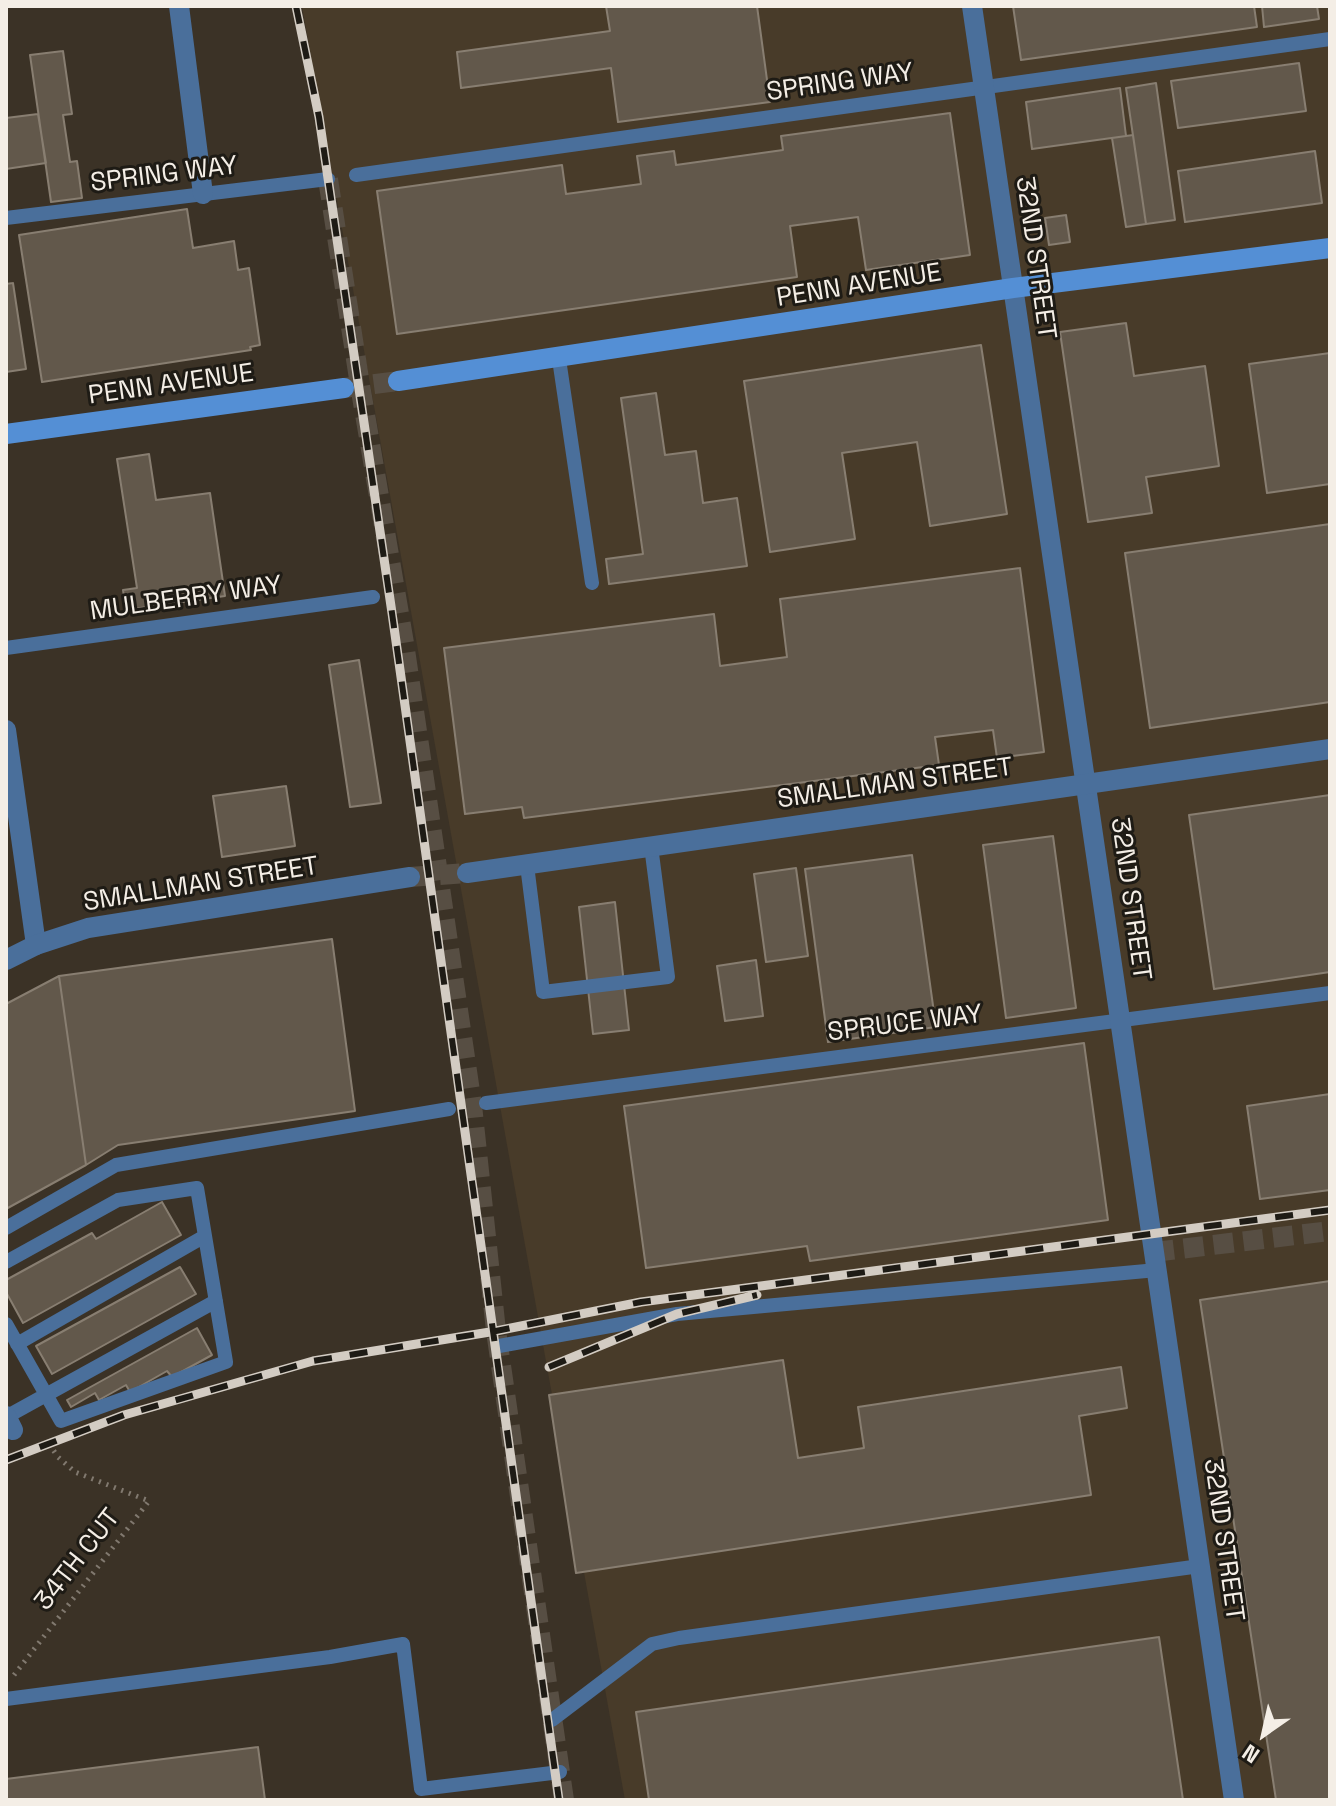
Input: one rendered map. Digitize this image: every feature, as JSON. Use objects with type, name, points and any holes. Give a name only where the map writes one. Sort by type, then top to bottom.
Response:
[{"type":"main road","name":"PENN AVENUE","points":[[398,381],[1013,288],[1330,248]]},
{"type":"main road","name":"PENN AVENUE","points":[[6,434],[344,388]]},
{"type":"street","points":[[179,6],[203,194]]},
{"type":"street","name":"32ND STREET","points":[[972,6],[1234,1800]]},
{"type":"street","points":[[6,730],[36,945]]},
{"type":"street","name":"SMALLMAN STREET","points":[[467,873],[1330,749]]},
{"type":"street","name":"SMALLMAN STREET","points":[[6,960],[36,945],[88,928],[410,877]]},
{"type":"lane","name":"SPRING WAY","points":[[356,175],[1330,39]]},
{"type":"lane","name":"SPRING WAY","points":[[6,218],[328,179]]},
{"type":"lane","points":[[559,359],[592,583]]},
{"type":"lane","name":"MULBERRY WAY","points":[[6,648],[373,597]]},
{"type":"lane","points":[[527,865],[543,992],[668,977],[651,846]]},
{"type":"lane","name":"SPRUCE WAY","points":[[486,1103],[1330,993]]},
{"type":"lane","points":[[6,1228],[116,1165],[449,1109]]},
{"type":"lane","points":[[6,1262],[118,1200],[197,1188],[226,1362],[61,1421],[6,1324]]},
{"type":"lane","points":[[17,1344],[205,1236]]},
{"type":"lane","points":[[499,1346],[677,1314],[1157,1270]]},
{"type":"lane","points":[[8,1421],[28,1405],[216,1301]]},
{"type":"lane","points":[[552,1720],[652,1644],[1200,1566]]},
{"type":"lane","points":[[6,1699],[330,1657],[403,1644],[421,1789],[560,1772]]},
{"type":"path","name":"34TH CUT","points":[[6,1699],[9,1681],[149,1501],[75,1472],[58,1457],[28,1405]]},
{"type":"shaded area","points":[[302,6],[1330,6],[1330,1800],[625,1800]]},
{"type":"building","points":[[606,6],[757,6],[770,102],[618,122],[611,68],[461,88],[457,52],[610,31]]},
{"type":"building","points":[[1013,6],[1254,6],[1257,27],[1021,60]]},
{"type":"building","points":[[1262,6],[1317,6],[1319,19],[1264,27]]},
{"type":"building","points":[[63,51],[72,114],[63,115],[70,162],[77,161],[82,198],[51,202],[30,55]]},
{"type":"building","points":[[1299,63],[1306,111],[1178,128],[1171,81]]},
{"type":"building","points":[[1156,83],[1175,220],[1146,224],[1126,88]]},
{"type":"building","points":[[1120,88],[1126,136],[1032,149],[1026,102]]},
{"type":"building","points":[[950,113],[970,255],[866,270],[858,217],[790,226],[797,277],[397,334],[377,191],[562,165],[566,194],[641,184],[637,156],[674,151],[676,165],[783,150],[781,136]]},
{"type":"building","points":[[38,114],[46,163],[6,169],[6,118]]},
{"type":"building","points":[[1133,135],[1146,224],[1126,227],[1112,138]]},
{"type":"building","points":[[1315,151],[1322,203],[1185,222],[1178,171]]},
{"type":"building","points":[[187,209],[193,248],[234,241],[238,270],[249,268],[260,345],[250,347],[251,350],[42,382],[19,235]]},
{"type":"building","points":[[1066,215],[1070,242],[1049,245],[1045,218]]},
{"type":"building","points":[[13,283],[26,369],[6,372],[6,284]]},
{"type":"building","points":[[1126,323],[1134,376],[1205,366],[1219,466],[1146,477],[1152,513],[1088,522],[1060,332]]},
{"type":"building","points":[[981,345],[1007,514],[930,526],[917,442],[842,453],[855,539],[770,552],[744,381]]},
{"type":"building","points":[[1330,353],[1330,484],[1267,493],[1249,364]]},
{"type":"building","points":[[656,393],[665,455],[696,451],[703,503],[737,498],[747,566],[609,584],[606,559],[643,554],[621,398]]},
{"type":"building","points":[[149,454],[156,500],[210,493],[225,596],[126,610],[123,590],[137,588],[117,459]]},
{"type":"building","points":[[1330,524],[1330,702],[1150,728],[1125,553]]},
{"type":"building","points":[[1020,568],[1044,752],[997,758],[993,730],[935,737],[939,765],[524,818],[522,807],[465,814],[444,648],[714,614],[720,666],[787,657],[780,599]]},
{"type":"building","points":[[359,660],[381,803],[350,807],[329,665]]},
{"type":"building","points":[[286,786],[295,846],[222,857],[213,796]]},
{"type":"building","points":[[1330,795],[1330,972],[1214,989],[1189,815]]},
{"type":"building","points":[[1053,836],[1076,1008],[1006,1018],[983,845]]},
{"type":"building","points":[[912,855],[936,1027],[828,1042],[805,869]]},
{"type":"building","points":[[796,868],[808,956],[766,962],[754,874]]},
{"type":"building","points":[[615,902],[629,1030],[593,1034],[579,907]]},
{"type":"building","points":[[332,939],[355,1111],[118,1145],[86,1165],[59,976]]},
{"type":"building","points":[[756,960],[763,1016],[725,1021],[717,966]]},
{"type":"building","points":[[59,976],[86,1165],[6,1209],[6,1004]]},
{"type":"building","points":[[1084,1043],[1108,1220],[810,1261],[807,1246],[646,1268],[624,1106]]},
{"type":"building","points":[[1330,1094],[1330,1190],[1260,1199],[1247,1106]]},
{"type":"building","points":[[162,1202],[181,1235],[23,1323],[6,1292],[6,1280],[92,1233],[96,1239]]},
{"type":"building","points":[[180,1267],[196,1294],[52,1374],[36,1346]]},
{"type":"building","points":[[1330,1281],[1330,1800],[1276,1800],[1200,1300]]},
{"type":"building","points":[[197,1328],[212,1355],[172,1377],[167,1371],[130,1392],[126,1385],[99,1400],[95,1393],[71,1407],[67,1400]]},
{"type":"building","points":[[783,1360],[798,1458],[864,1448],[858,1407],[1121,1367],[1127,1408],[1079,1416],[1091,1495],[576,1573],[549,1395]]},
{"type":"building","points":[[1159,1637],[1183,1800],[649,1800],[636,1712]]},
{"type":"building","points":[[258,1747],[265,1800],[6,1800],[6,1779]]},
{"type":"tunnel","points":[[328,179],[404,643],[472,1105],[496,1331],[564,1800]]},
{"type":"tunnel","points":[[344,388],[398,381]]},
{"type":"tunnel","points":[[410,877],[467,873]]},
{"type":"tunnel","points":[[1154,1252],[1330,1231]]},
{"type":"railway","points":[[296,6],[319,117],[392,613],[559,1800]]},
{"type":"railway","points":[[6,1460],[124,1415],[313,1361],[496,1331],[641,1302],[1330,1210]]},
{"type":"railway","points":[[549,1367],[677,1314],[757,1295]]}]
